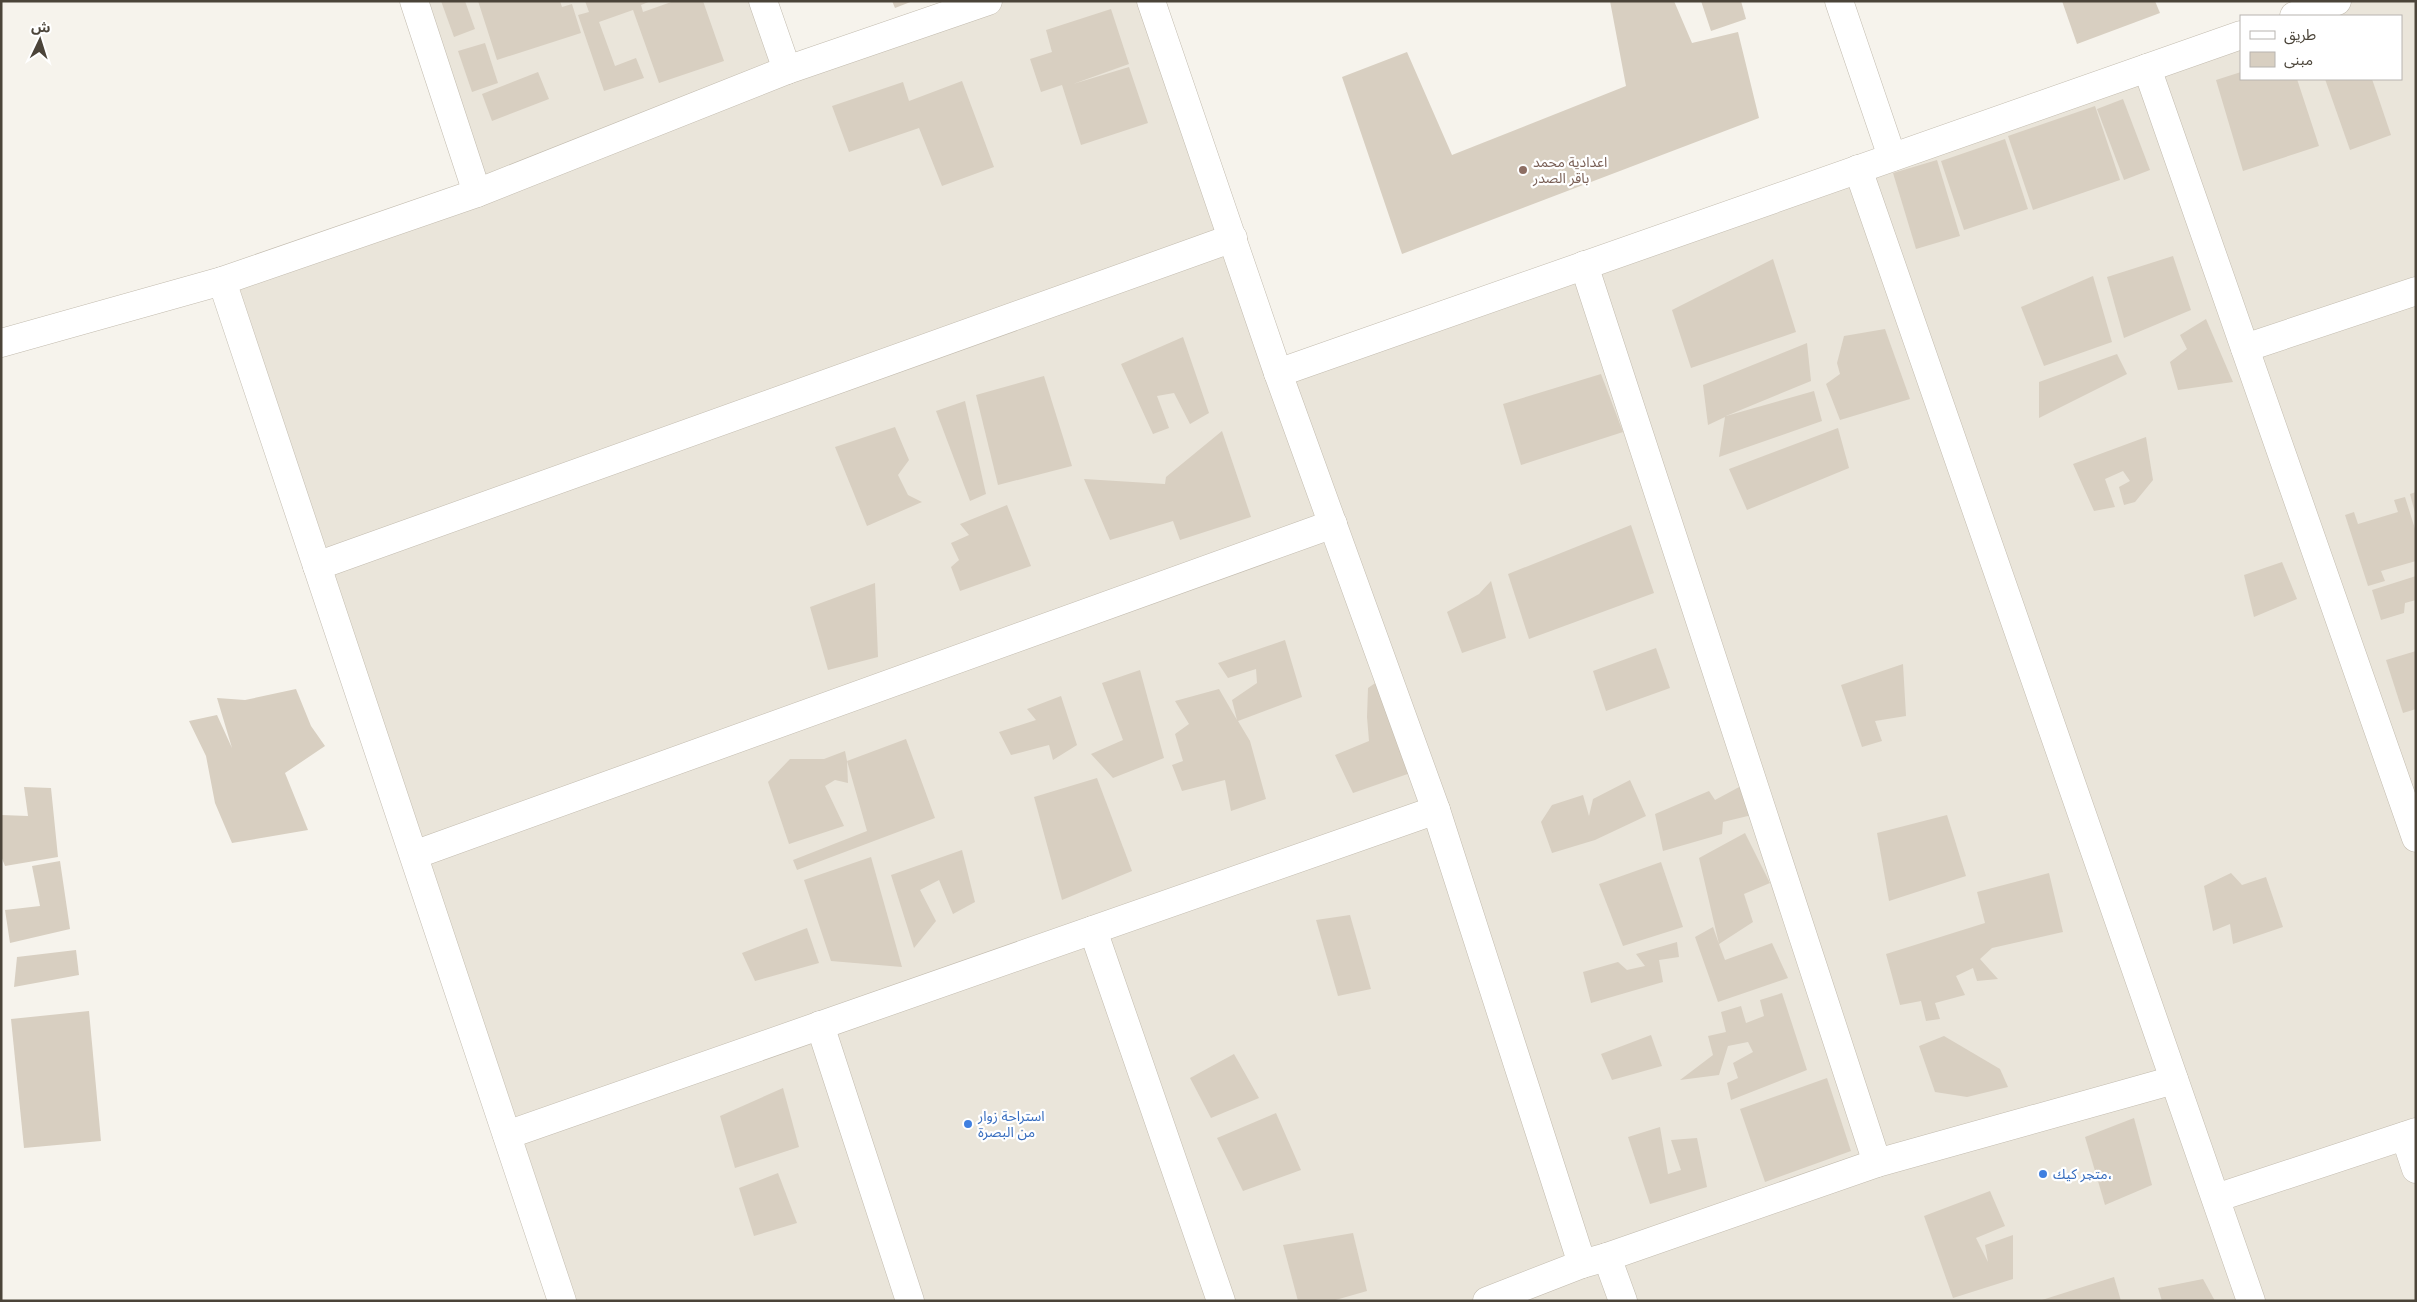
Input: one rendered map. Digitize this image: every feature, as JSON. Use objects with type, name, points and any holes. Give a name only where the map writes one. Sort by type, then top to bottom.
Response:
[{"type":"street","points":[[414,1],[477,193]]},
{"type":"street","points":[[763,1],[787,70]]},
{"type":"street","points":[[1,343],[222,281],[477,193],[787,70],[988,1]]},
{"type":"street","points":[[1151,1],[1278,373],[1436,810],[1595,1260],[1623,1301]]},
{"type":"street","points":[[1839,1],[1892,157]]},
{"type":"street","points":[[2297,15],[2337,1]]},
{"type":"street","points":[[1278,373],[2240,35]]},
{"type":"street","points":[[2147,68],[2416,838]]},
{"type":"street","points":[[1858,170],[2251,1301]]},
{"type":"street","points":[[317,566],[1233,238]]},
{"type":"street","points":[[1584,265],[1877,1163]]},
{"type":"street","points":[[222,281],[562,1301]]},
{"type":"street","points":[[2245,348],[2416,292]]},
{"type":"street","points":[[414,855],[1333,524]]},
{"type":"street","points":[[507,1135],[1436,810]]},
{"type":"street","points":[[1093,930],[1221,1301]]},
{"type":"street","points":[[820,1025],[910,1301]]},
{"type":"street","points":[[1487,1301],[1595,1260],[1877,1163],[2174,1080]]},
{"type":"street","points":[[2216,1198],[2410,1134],[2416,1169]]},
{"type":"shaded area","points":[[414,1],[762,1],[787,69],[988,1],[1151,1],[1278,373],[2240,35],[2240,80],[2402,80],[2402,15],[2297,15],[2337,1],[2416,1],[2416,1301],[562,1301],[222,281],[477,193]]},
{"type":"building","points":[[441,1],[465,1],[475,29],[454,37]]},
{"type":"building","points":[[478,1],[560,1],[562,7],[572,4],[581,33],[497,60]]},
{"type":"building","points":[[585,1],[651,1],[641,5],[643,12],[674,1],[703,1],[724,61],[659,83],[633,10],[599,22],[615,66],[636,58],[644,78],[604,91],[578,15],[589,12]]},
{"type":"building","points":[[892,1],[913,1],[895,8]]},
{"type":"building","points":[[1610,1],[1674,1],[1692,43],[1738,32],[1759,118],[1402,254],[1342,77],[1407,52],[1452,155],[1626,86]]},
{"type":"building","points":[[1701,1],[1741,1],[1746,19],[1711,31]]},
{"type":"building","points":[[2062,1],[2155,1],[2160,13],[2077,44]]},
{"type":"building","points":[[1111,9],[1129,64],[1073,84],[1129,67],[1148,123],[1081,145],[1062,85],[1041,92],[1030,59],[1052,52],[1046,30]]},
{"type":"building","points":[[485,43],[498,83],[472,92],[458,51]]},
{"type":"building","points":[[538,72],[549,99],[492,121],[482,94]]},
{"type":"building","points":[[2240,72],[2240,80],[2297,80],[2319,146],[2243,171],[2216,80]]},
{"type":"building","points":[[2325,80],[2372,80],[2391,135],[2350,150]]},
{"type":"building","points":[[962,81],[994,167],[942,186],[919,128],[849,152],[832,106],[903,82],[909,101]]},
{"type":"building","points":[[2123,99],[2150,170],[2124,180],[2097,109]]},
{"type":"building","points":[[2095,106],[2120,180],[2033,210],[2008,136]]},
{"type":"building","points":[[2005,139],[2028,209],[1964,230],[1941,161]]},
{"type":"building","points":[[1937,160],[1960,236],[1916,249],[1893,173]]},
{"type":"building","points":[[2173,256],[2191,310],[2124,338],[2107,277]]},
{"type":"building","points":[[1773,259],[1796,332],[1691,368],[1672,310]]},
{"type":"building","points":[[2093,276],[2112,342],[2044,366],[2021,307]]},
{"type":"building","points":[[2206,319],[2233,382],[2178,390],[2170,362],[2187,349],[2180,335]]},
{"type":"building","points":[[1885,329],[1910,399],[1840,420],[1826,384],[1840,374],[1837,363],[1844,336]]},
{"type":"building","points":[[1183,337],[1209,413],[1190,424],[1174,393],[1157,396],[1169,428],[1153,434],[1121,364]]},
{"type":"building","points":[[1807,343],[1811,381],[1726,416],[1814,391],[1822,421],[1719,457],[1725,417],[1708,425],[1703,385]]},
{"type":"building","points":[[2117,354],[2127,374],[2039,418],[2039,382]]},
{"type":"building","points":[[1601,374],[1623,432],[1521,465],[1503,404]]},
{"type":"building","points":[[1044,376],[1072,466],[998,485],[976,395]]},
{"type":"building","points":[[965,401],[986,494],[970,501],[936,411]]},
{"type":"building","points":[[895,427],[909,460],[898,475],[908,495],[922,502],[867,526],[835,447]]},
{"type":"building","points":[[1838,428],[1849,468],[1747,510],[1729,469]]},
{"type":"building","points":[[1222,431],[1251,517],[1180,540],[1173,521],[1110,540],[1084,479],[1165,484],[1166,477]]},
{"type":"building","points":[[2146,437],[2153,480],[2135,502],[2124,505],[2119,487],[2130,481],[2123,471],[2105,479],[2115,507],[2094,511],[2073,464]]},
{"type":"building","points":[[2416,492],[2416,513],[2415,513],[2410,494]]},
{"type":"building","points":[[2405,497],[2416,532],[2416,561],[2381,571],[2385,581],[2368,586],[2345,515],[2354,512],[2358,524],[2398,512],[2394,500]]},
{"type":"building","points":[[1007,505],[1031,566],[960,591],[951,567],[959,560],[951,543],[969,535],[960,524]]},
{"type":"building","points":[[1631,525],[1654,593],[1529,639],[1508,574]]},
{"type":"building","points":[[2282,562],[2297,599],[2254,617],[2244,575]]},
{"type":"building","points":[[2416,576],[2416,600],[2405,603],[2404,613],[2381,620],[2372,590]]},
{"type":"building","points":[[1491,581],[1506,638],[1462,653],[1447,612],[1479,594]]},
{"type":"building","points":[[875,583],[878,657],[828,670],[810,607]]},
{"type":"building","points":[[1285,640],[1302,697],[1238,721],[1250,741],[1266,799],[1231,811],[1225,780],[1182,791],[1172,765],[1183,761],[1175,734],[1189,724],[1175,701],[1219,689],[1237,720],[1232,700],[1257,683],[1256,669],[1228,678],[1218,663]]},
{"type":"building","points":[[1656,648],[1670,688],[1606,711],[1593,671]]},
{"type":"building","points":[[2416,651],[2416,709],[2403,713],[2386,660]]},
{"type":"building","points":[[1903,664],[1906,716],[1875,721],[1882,741],[1862,747],[1841,685]]},
{"type":"building","points":[[1140,670],[1164,758],[1113,778],[1091,754],[1123,740],[1102,683]]},
{"type":"building","points":[[1387,675],[1422,769],[1353,793],[1335,755],[1369,741],[1367,717],[1368,688]]},
{"type":"building","points":[[296,689],[311,726],[325,746],[285,773],[308,830],[232,843],[215,803],[206,756],[189,721],[217,715],[232,748],[217,698],[245,700]]},
{"type":"building","points":[[1061,696],[1077,745],[1053,760],[1049,745],[1011,755],[999,732],[1036,720],[1027,709]]},
{"type":"building","points":[[906,739],[935,818],[797,870],[793,860],[867,831],[847,761]]},
{"type":"building","points":[[845,751],[848,783],[835,780],[825,786],[844,826],[789,844],[768,782],[790,759],[824,759]]},
{"type":"building","points":[[1097,778],[1132,871],[1062,900],[1034,797]]},
{"type":"building","points":[[1630,780],[1646,816],[1595,840],[1552,853],[1541,822],[1552,805],[1583,795],[1589,816],[1593,799]]},
{"type":"building","points":[[1741,786],[1752,815],[1723,822],[1722,834],[1663,851],[1655,814],[1709,791],[1715,800]]},
{"type":"building","points":[[24,787],[51,788],[58,857],[5,866],[1,856],[1,815],[28,816]]},
{"type":"building","points":[[1947,815],[1966,876],[1889,901],[1877,833]]},
{"type":"building","points":[[1745,833],[1770,883],[1744,894],[1753,922],[1719,944],[1699,858]]},
{"type":"building","points":[[962,850],[975,902],[953,914],[939,880],[920,890],[936,921],[914,948],[891,875]]},
{"type":"building","points":[[871,857],[902,967],[831,961],[804,880]]},
{"type":"building","points":[[60,861],[70,929],[10,943],[5,910],[40,906],[32,866]]},
{"type":"building","points":[[1661,862],[1683,927],[1623,946],[1599,884]]},
{"type":"building","points":[[2049,873],[2063,932],[1992,948],[1980,959],[1998,979],[1977,981],[1973,968],[1956,976],[1965,995],[1935,1003],[1940,1019],[1926,1021],[1921,1001],[1900,1005],[1886,954],[1985,923],[1977,892]]},
{"type":"building","points":[[2231,873],[2242,885],[2266,877],[2283,927],[2233,944],[2230,924],[2213,931],[2204,886]]},
{"type":"building","points":[[1350,915],[1371,989],[1338,996],[1316,920]]},
{"type":"building","points":[[1713,927],[1725,960],[1772,943],[1788,978],[1718,1002],[1695,937]]},
{"type":"building","points":[[807,928],[819,963],[755,981],[742,953]]},
{"type":"building","points":[[1677,942],[1679,957],[1659,960],[1663,982],[1591,1003],[1583,972],[1618,962],[1627,970],[1645,966],[1636,954]]},
{"type":"building","points":[[76,950],[79,975],[14,987],[17,957]]},
{"type":"building","points":[[1782,993],[1807,1070],[1731,1100],[1727,1083],[1738,1078],[1733,1063],[1753,1052],[1748,1042],[1728,1046],[1719,1075],[1680,1080],[1713,1055],[1708,1036],[1726,1032],[1721,1012],[1741,1006],[1746,1023],[1764,1016],[1760,1000]]},
{"type":"building","points":[[89,1011],[101,1141],[24,1148],[11,1019]]},
{"type":"building","points":[[1651,1035],[1662,1066],[1612,1080],[1601,1054]]},
{"type":"building","points":[[1944,1036],[2000,1069],[2008,1087],[1967,1097],[1935,1092],[1919,1046]]},
{"type":"building","points":[[1234,1054],[1259,1098],[1211,1118],[1190,1078]]},
{"type":"building","points":[[1827,1078],[1851,1151],[1765,1182],[1740,1109]]},
{"type":"building","points":[[783,1088],[799,1147],[735,1168],[720,1116]]},
{"type":"building","points":[[1276,1113],[1301,1170],[1243,1191],[1217,1138]]},
{"type":"building","points":[[2134,1118],[2152,1185],[2105,1205],[2085,1137]]},
{"type":"building","points":[[1660,1127],[1668,1174],[1681,1170],[1671,1140],[1697,1138],[1707,1187],[1650,1204],[1628,1137]]},
{"type":"building","points":[[778,1173],[797,1223],[754,1236],[739,1188]]},
{"type":"building","points":[[1990,1191],[2005,1226],[1976,1238],[1988,1262],[1985,1245],[2013,1235],[2013,1279],[1953,1298],[1924,1216]]},
{"type":"building","points":[[1353,1233],[1367,1291],[1332,1301],[1298,1301],[1283,1245]]},
{"type":"building","points":[[2114,1277],[2121,1301],[2042,1300]]},
{"type":"building","points":[[2203,1279],[2215,1301],[2162,1301],[2158,1288]]},
{"type":"place","name":"اعدادية محمد باقر الصدر","points":[[1523,170]]},
{"type":"place","name":"استراحة زوار من البصرة","points":[[968,1124]]},
{"type":"place","name":"متجر كيك،","points":[[2043,1174]]}]
